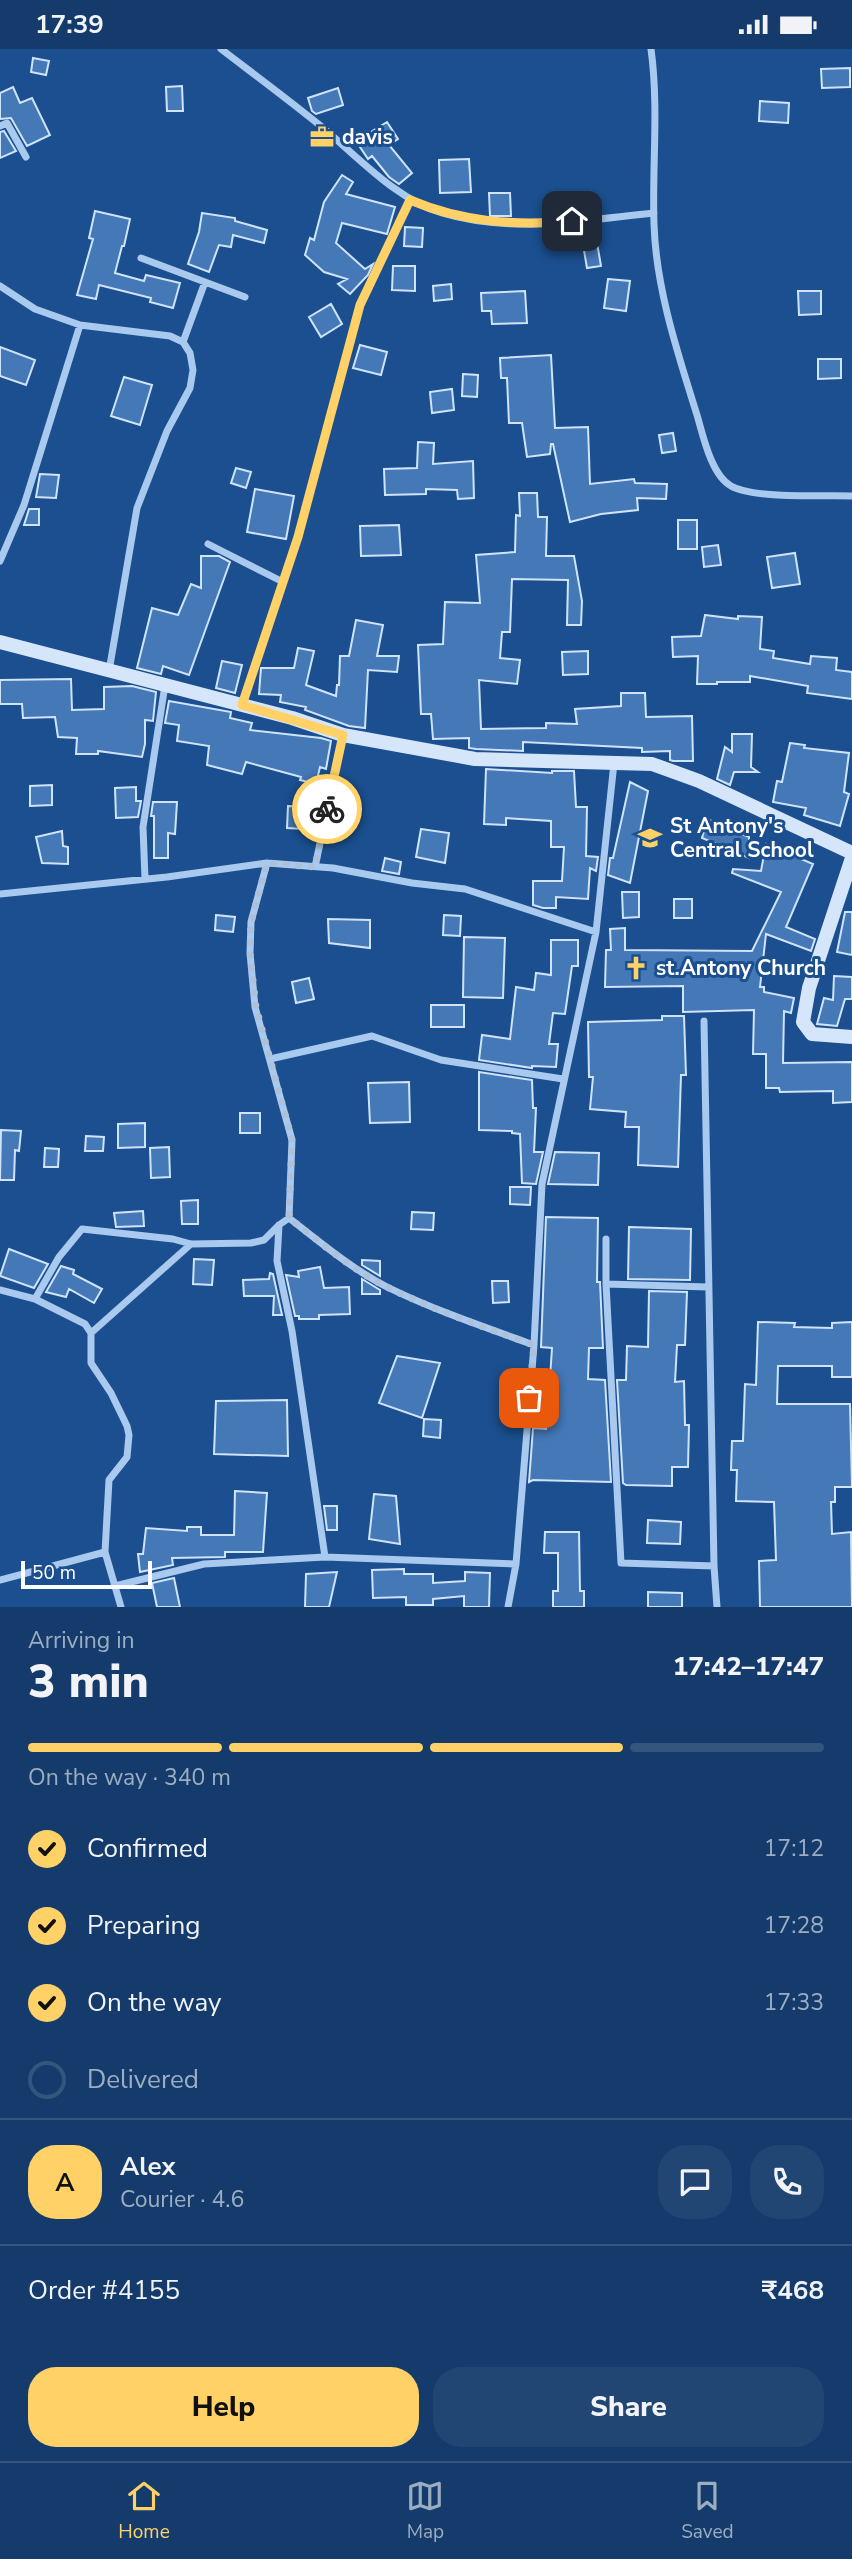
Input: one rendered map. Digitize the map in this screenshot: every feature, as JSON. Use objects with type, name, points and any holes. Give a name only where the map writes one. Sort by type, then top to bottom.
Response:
[{"type":"street","points":[[221,49],[275,89],[410,200],[443,213],[532,225],[654,213]]},
{"type":"street","points":[[651,49],[656,87],[654,213],[658,263],[674,340],[711,461],[729,485],[747,492],[852,496]]},
{"type":"street","points":[[0,126],[6,124],[26,157]]},
{"type":"street","points":[[242,705],[298,537],[360,305],[410,200]]},
{"type":"street","points":[[141,258],[245,297]]},
{"type":"street","points":[[183,342],[205,282]]},
{"type":"street","points":[[0,286],[35,309],[80,325],[170,336],[183,342],[190,353],[190,388],[167,431],[137,508],[109,671]]},
{"type":"street","points":[[0,561],[24,505],[80,325]]},
{"type":"street","points":[[208,544],[283,582]]},
{"type":"street","points":[[0,642],[242,705],[343,735],[475,759],[652,764],[699,781],[852,853]]},
{"type":"street","points":[[145,879],[143,827],[165,685]]},
{"type":"street","points":[[315,867],[343,735]]},
{"type":"street","points":[[508,1607],[516,1564],[534,1345],[542,1184],[596,932],[614,763]]},
{"type":"street","points":[[852,858],[809,988],[803,1022],[812,1034],[852,1037]]},
{"type":"street","points":[[267,863],[251,922],[250,953],[256,1007],[292,1140],[289,1218]]},
{"type":"street","points":[[0,894],[267,863],[334,868],[412,883],[465,889],[596,932]]},
{"type":"street","points":[[704,1021],[717,1607]]},
{"type":"street","points":[[270,1059],[372,1036],[441,1060],[563,1079]]},
{"type":"street","points":[[35,1299],[63,1250],[82,1229],[173,1239],[191,1244],[264,1240],[289,1218]]},
{"type":"street","points":[[289,1218],[385,1286],[455,1317],[534,1345]]},
{"type":"street","points":[[279,1225],[277,1261],[292,1331],[324,1556]]},
{"type":"street","points":[[606,1239],[621,1563],[714,1566]]},
{"type":"street","points":[[91,1333],[191,1244]]},
{"type":"street","points":[[606,1284],[708,1287]]},
{"type":"street","points":[[0,1290],[35,1299],[85,1324],[91,1333],[91,1363],[111,1393],[128,1434],[127,1457],[109,1480],[105,1552],[121,1607]]},
{"type":"street","points":[[0,1580],[105,1552]]},
{"type":"street","points":[[115,1585],[204,1564],[324,1556],[516,1564]]},
{"type":"building","points":[[33,58],[49,61],[46,75],[31,72]]},
{"type":"building","points":[[850,68],[850,87],[822,88],[821,69]]},
{"type":"building","points":[[182,86],[183,111],[167,111],[166,87]]},
{"type":"building","points":[[13,87],[20,103],[32,98],[50,135],[27,146],[11,118],[0,119],[0,93]]},
{"type":"building","points":[[338,88],[343,105],[316,114],[312,111],[308,98]]},
{"type":"building","points":[[760,101],[789,103],[788,123],[759,121]]},
{"type":"building","points":[[387,122],[398,139],[389,145],[412,173],[399,184],[389,177],[372,156],[368,159],[356,141]]},
{"type":"building","points":[[4,131],[16,151],[0,158],[0,132]]},
{"type":"building","points":[[469,159],[471,192],[440,193],[439,160]]},
{"type":"building","points":[[342,175],[353,182],[346,194],[395,207],[387,234],[342,223],[336,243],[365,269],[373,264],[368,275],[350,294],[338,284],[347,279],[324,272],[305,255],[310,238],[314,240],[324,202]]},
{"type":"building","points":[[489,193],[510,193],[511,216],[490,216]]},
{"type":"building","points":[[95,211],[130,219],[115,273],[144,281],[146,275],[180,283],[173,308],[150,302],[151,298],[99,285],[96,299],[77,295],[93,239],[89,238]]},
{"type":"building","points":[[202,213],[235,218],[235,221],[267,230],[264,243],[233,235],[231,247],[219,245],[209,272],[188,264],[199,232]]},
{"type":"building","points":[[405,227],[423,228],[422,247],[404,246]]},
{"type":"building","points":[[596,237],[601,266],[587,268],[582,239]]},
{"type":"building","points":[[393,266],[415,266],[415,291],[392,290]]},
{"type":"building","points":[[608,279],[630,281],[626,311],[604,308]]},
{"type":"building","points":[[451,284],[452,299],[434,301],[433,286]]},
{"type":"building","points":[[525,291],[527,323],[492,324],[491,311],[482,311],[481,293]]},
{"type":"building","points":[[798,291],[821,291],[821,314],[799,315]]},
{"type":"building","points":[[331,304],[342,324],[321,337],[309,317]]},
{"type":"building","points":[[360,345],[387,352],[381,375],[353,368]]},
{"type":"building","points":[[0,347],[35,360],[26,385],[0,376]]},
{"type":"building","points":[[551,355],[555,428],[588,427],[590,484],[634,479],[635,483],[667,484],[666,499],[637,498],[638,510],[601,514],[570,522],[553,444],[550,454],[527,457],[522,423],[509,423],[507,378],[501,378],[500,358]]},
{"type":"building","points":[[818,359],[841,359],[841,378],[818,379]]},
{"type":"building","points":[[463,374],[478,375],[477,397],[462,396]]},
{"type":"building","points":[[124,377],[152,385],[140,425],[111,416]]},
{"type":"building","points":[[452,389],[454,410],[432,413],[430,392]]},
{"type":"building","points":[[673,433],[676,451],[662,453],[659,435]]},
{"type":"building","points":[[418,442],[434,443],[433,464],[473,461],[474,498],[458,499],[457,490],[426,489],[426,494],[385,495],[384,469],[417,468]]},
{"type":"building","points":[[236,468],[251,472],[246,488],[231,483]]},
{"type":"building","points":[[40,474],[59,475],[56,498],[36,497]]},
{"type":"building","points":[[255,489],[294,496],[286,539],[247,532]]},
{"type":"building","points":[[519,493],[537,493],[538,517],[547,517],[546,556],[574,556],[582,601],[581,625],[567,625],[568,580],[512,579],[510,632],[502,632],[500,658],[520,660],[517,684],[479,680],[481,729],[546,728],[546,723],[577,724],[575,709],[621,706],[621,693],[645,693],[646,717],[692,716],[693,761],[673,761],[670,760],[670,751],[642,752],[642,748],[523,742],[523,751],[476,749],[469,748],[469,738],[433,739],[431,714],[421,714],[418,645],[443,644],[445,602],[480,603],[476,555],[515,552],[516,515],[520,516]]},
{"type":"building","points":[[29,509],[39,509],[39,525],[24,525]]},
{"type":"building","points":[[678,520],[697,520],[697,549],[678,549]]},
{"type":"building","points":[[399,525],[401,555],[361,556],[360,526]]},
{"type":"building","points":[[718,545],[721,565],[704,567],[702,547]]},
{"type":"building","points":[[795,553],[800,584],[772,588],[767,557]]},
{"type":"building","points":[[201,556],[219,556],[230,562],[189,675],[163,666],[161,674],[137,668],[152,608],[178,615],[191,584],[201,588]]},
{"type":"building","points":[[705,615],[738,619],[738,616],[762,617],[760,649],[774,651],[773,658],[810,664],[811,656],[837,658],[836,670],[852,672],[852,699],[807,693],[808,686],[750,676],[750,682],[697,684],[698,656],[673,657],[672,637],[701,636]]},
{"type":"building","points":[[356,620],[383,625],[377,656],[399,656],[397,672],[368,670],[365,728],[349,726],[305,710],[306,707],[280,702],[281,695],[259,694],[261,668],[294,668],[298,648],[314,651],[306,685],[336,696],[340,656],[349,656]]},
{"type":"building","points":[[588,651],[588,674],[563,675],[562,652]]},
{"type":"building","points":[[222,661],[242,665],[235,693],[216,688]]},
{"type":"building","points":[[71,679],[72,710],[104,709],[104,687],[132,686],[156,692],[153,721],[145,720],[142,757],[98,751],[98,754],[76,754],[77,738],[58,737],[55,717],[23,718],[22,704],[0,704],[0,680]]},
{"type":"building","points":[[169,701],[231,712],[230,718],[252,723],[250,730],[331,741],[326,769],[320,767],[316,784],[300,780],[301,777],[246,762],[242,774],[207,765],[209,746],[177,741],[179,725],[165,723]]},
{"type":"building","points":[[732,734],[752,734],[751,767],[758,772],[734,772],[730,785],[717,779],[725,747],[732,752]]},
{"type":"building","points":[[790,743],[805,745],[804,748],[849,753],[844,792],[849,794],[840,826],[804,815],[806,808],[773,802],[777,781],[782,782]]},
{"type":"building","points":[[486,769],[552,773],[574,771],[576,807],[587,807],[586,856],[598,857],[596,871],[590,868],[588,899],[556,897],[556,908],[533,905],[533,881],[562,881],[564,847],[551,847],[551,821],[506,818],[506,825],[484,824]]},
{"type":"building","points":[[630,782],[648,791],[630,883],[608,875]]},
{"type":"building","points":[[52,785],[52,805],[30,806],[30,786]]},
{"type":"building","points":[[136,787],[136,801],[141,801],[138,817],[116,818],[115,788]]},
{"type":"building","points":[[153,802],[177,802],[175,834],[168,833],[168,858],[154,858],[154,816],[151,816]]},
{"type":"building","points":[[288,806],[304,807],[303,829],[287,828]]},
{"type":"building","points":[[707,819],[749,837],[749,858],[702,838]]},
{"type":"building","points":[[421,829],[449,833],[445,863],[416,857]]},
{"type":"building","points":[[62,831],[63,846],[68,847],[68,864],[42,863],[36,837]]},
{"type":"building","points":[[766,844],[813,864],[786,927],[815,939],[811,951],[766,934],[760,987],[764,987],[764,992],[794,998],[791,1013],[784,1011],[783,1063],[852,1062],[852,1102],[833,1103],[833,1091],[780,1092],[779,1088],[766,1088],[766,1054],[753,1054],[754,1010],[683,1012],[683,986],[605,987],[606,950],[611,950],[610,929],[625,928],[625,950],[752,951],[781,892],[732,873],[733,869],[761,871]]},
{"type":"building","points":[[385,858],[401,862],[399,874],[382,871]]},
{"type":"building","points":[[622,892],[639,892],[639,917],[623,918]]},
{"type":"building","points":[[674,899],[692,899],[692,918],[674,918]]},
{"type":"building","points":[[845,912],[852,912],[852,955],[837,952]]},
{"type":"building","points":[[216,915],[235,917],[233,932],[215,930]]},
{"type":"building","points":[[444,915],[461,916],[460,936],[443,935]]},
{"type":"building","points":[[328,919],[370,920],[370,948],[329,943]]},
{"type":"building","points":[[464,937],[505,938],[503,998],[463,997]]},
{"type":"building","points":[[551,940],[578,940],[578,966],[572,966],[565,1014],[553,1013],[549,1044],[558,1044],[556,1067],[532,1068],[479,1060],[482,1035],[510,1039],[516,987],[534,990],[536,973],[551,975]]},
{"type":"building","points":[[834,976],[852,977],[852,999],[845,999],[837,1026],[817,1024],[824,998],[833,1000]]},
{"type":"building","points":[[309,978],[314,999],[296,1003],[292,982]]},
{"type":"building","points":[[431,1005],[464,1005],[464,1027],[431,1027]]},
{"type":"building","points":[[662,1016],[684,1016],[686,1075],[681,1075],[678,1167],[638,1165],[639,1127],[625,1127],[626,1112],[590,1109],[593,1077],[589,1077],[588,1022],[662,1020]]},
{"type":"building","points":[[479,1072],[532,1080],[533,1108],[536,1108],[534,1152],[543,1152],[536,1184],[522,1183],[520,1134],[512,1131],[479,1130]]},
{"type":"building","points":[[409,1082],[410,1122],[370,1123],[368,1083]]},
{"type":"building","points":[[240,1113],[260,1113],[260,1133],[240,1133]]},
{"type":"building","points":[[145,1123],[145,1147],[118,1148],[118,1124]]},
{"type":"building","points":[[1,1130],[21,1131],[19,1151],[15,1150],[14,1180],[0,1180]]},
{"type":"building","points":[[86,1136],[104,1137],[103,1151],[85,1151]]},
{"type":"building","points":[[169,1147],[170,1177],[151,1178],[150,1148]]},
{"type":"building","points":[[45,1148],[59,1149],[58,1167],[44,1167]]},
{"type":"building","points":[[555,1152],[599,1153],[598,1185],[548,1184]]},
{"type":"building","points":[[510,1187],[531,1187],[530,1205],[510,1204]]},
{"type":"building","points":[[198,1200],[198,1224],[182,1224],[181,1201]]},
{"type":"building","points":[[143,1211],[144,1226],[116,1227],[114,1213]]},
{"type":"building","points":[[412,1212],[434,1213],[433,1230],[411,1229]]},
{"type":"building","points":[[546,1217],[598,1218],[597,1282],[600,1282],[603,1348],[589,1348],[588,1379],[605,1380],[611,1482],[529,1482],[533,1428],[546,1429],[547,1378],[550,1378],[552,1348],[541,1347]]},
{"type":"building","points":[[629,1227],[691,1229],[690,1280],[628,1279]]},
{"type":"building","points":[[9,1249],[48,1264],[34,1288],[0,1276]]},
{"type":"building","points":[[194,1259],[214,1260],[212,1285],[193,1284]]},
{"type":"building","points":[[362,1260],[380,1261],[380,1276],[362,1265]]},
{"type":"building","points":[[61,1266],[74,1270],[73,1274],[102,1289],[94,1303],[69,1289],[66,1297],[46,1292]]},
{"type":"building","points":[[320,1267],[324,1288],[349,1287],[350,1314],[299,1319],[299,1316],[295,1316],[286,1275],[299,1277],[298,1271]]},
{"type":"building","points":[[270,1273],[273,1274],[282,1315],[273,1315],[274,1296],[244,1296],[243,1280],[269,1279]]},
{"type":"building","points":[[362,1279],[380,1290],[380,1294],[362,1294]]},
{"type":"building","points":[[492,1281],[508,1281],[509,1302],[493,1303]]},
{"type":"building","points":[[649,1291],[687,1292],[685,1345],[677,1345],[675,1382],[684,1381],[685,1425],[689,1425],[688,1467],[672,1467],[672,1486],[623,1483],[617,1380],[626,1380],[627,1346],[648,1347]]},
{"type":"building","points":[[758,1322],[832,1328],[832,1323],[852,1322],[852,1377],[832,1377],[832,1366],[778,1366],[777,1404],[850,1404],[852,1487],[835,1487],[835,1502],[831,1502],[832,1534],[851,1532],[852,1607],[760,1607],[759,1561],[776,1560],[774,1502],[736,1501],[737,1470],[731,1470],[732,1441],[743,1441],[745,1384],[756,1385]]},
{"type":"building","points":[[397,1356],[440,1363],[422,1418],[379,1403]]},
{"type":"building","points":[[287,1400],[288,1456],[214,1454],[216,1401]]},
{"type":"building","points":[[424,1419],[441,1420],[440,1438],[423,1436]]},
{"type":"building","points":[[235,1491],[267,1493],[263,1552],[225,1552],[225,1557],[172,1558],[173,1565],[140,1572],[138,1554],[143,1554],[146,1528],[187,1531],[187,1527],[201,1527],[201,1535],[234,1535]]},
{"type":"building","points":[[374,1494],[396,1496],[400,1544],[369,1539]]},
{"type":"building","points":[[324,1506],[337,1506],[337,1530],[327,1530]]},
{"type":"building","points":[[648,1520],[681,1522],[680,1544],[647,1543]]},
{"type":"building","points":[[545,1532],[579,1532],[580,1591],[584,1591],[584,1607],[553,1607],[553,1591],[558,1591],[558,1553],[544,1553]]},
{"type":"building","points":[[404,1569],[404,1574],[433,1574],[433,1583],[465,1581],[465,1572],[490,1573],[489,1607],[464,1607],[464,1596],[433,1599],[433,1605],[406,1605],[406,1597],[373,1598],[372,1570]]},
{"type":"building","points":[[337,1572],[329,1607],[305,1607],[306,1574]]},
{"type":"building","points":[[174,1578],[180,1607],[157,1607],[152,1583]]},
{"type":"building","points":[[648,1592],[682,1593],[682,1607],[648,1607]]},
{"type":"way so far","points":[[327,809],[315,867],[267,863],[251,922],[250,953],[256,1007],[292,1140],[289,1218],[385,1286],[455,1317],[534,1345],[529,1398]]},
{"type":"place","name":"davis","points":[[322,137]]},
{"type":"place","name":"St Antony's Central School","points":[[650,838]]},
{"type":"place","name":"st.Antony Church","points":[[636,968]]},
{"type":"route","points":[[327,809],[343,735],[242,705],[298,537],[360,305],[410,200],[443,213],[472,219],[532,225],[572,221]]}]
